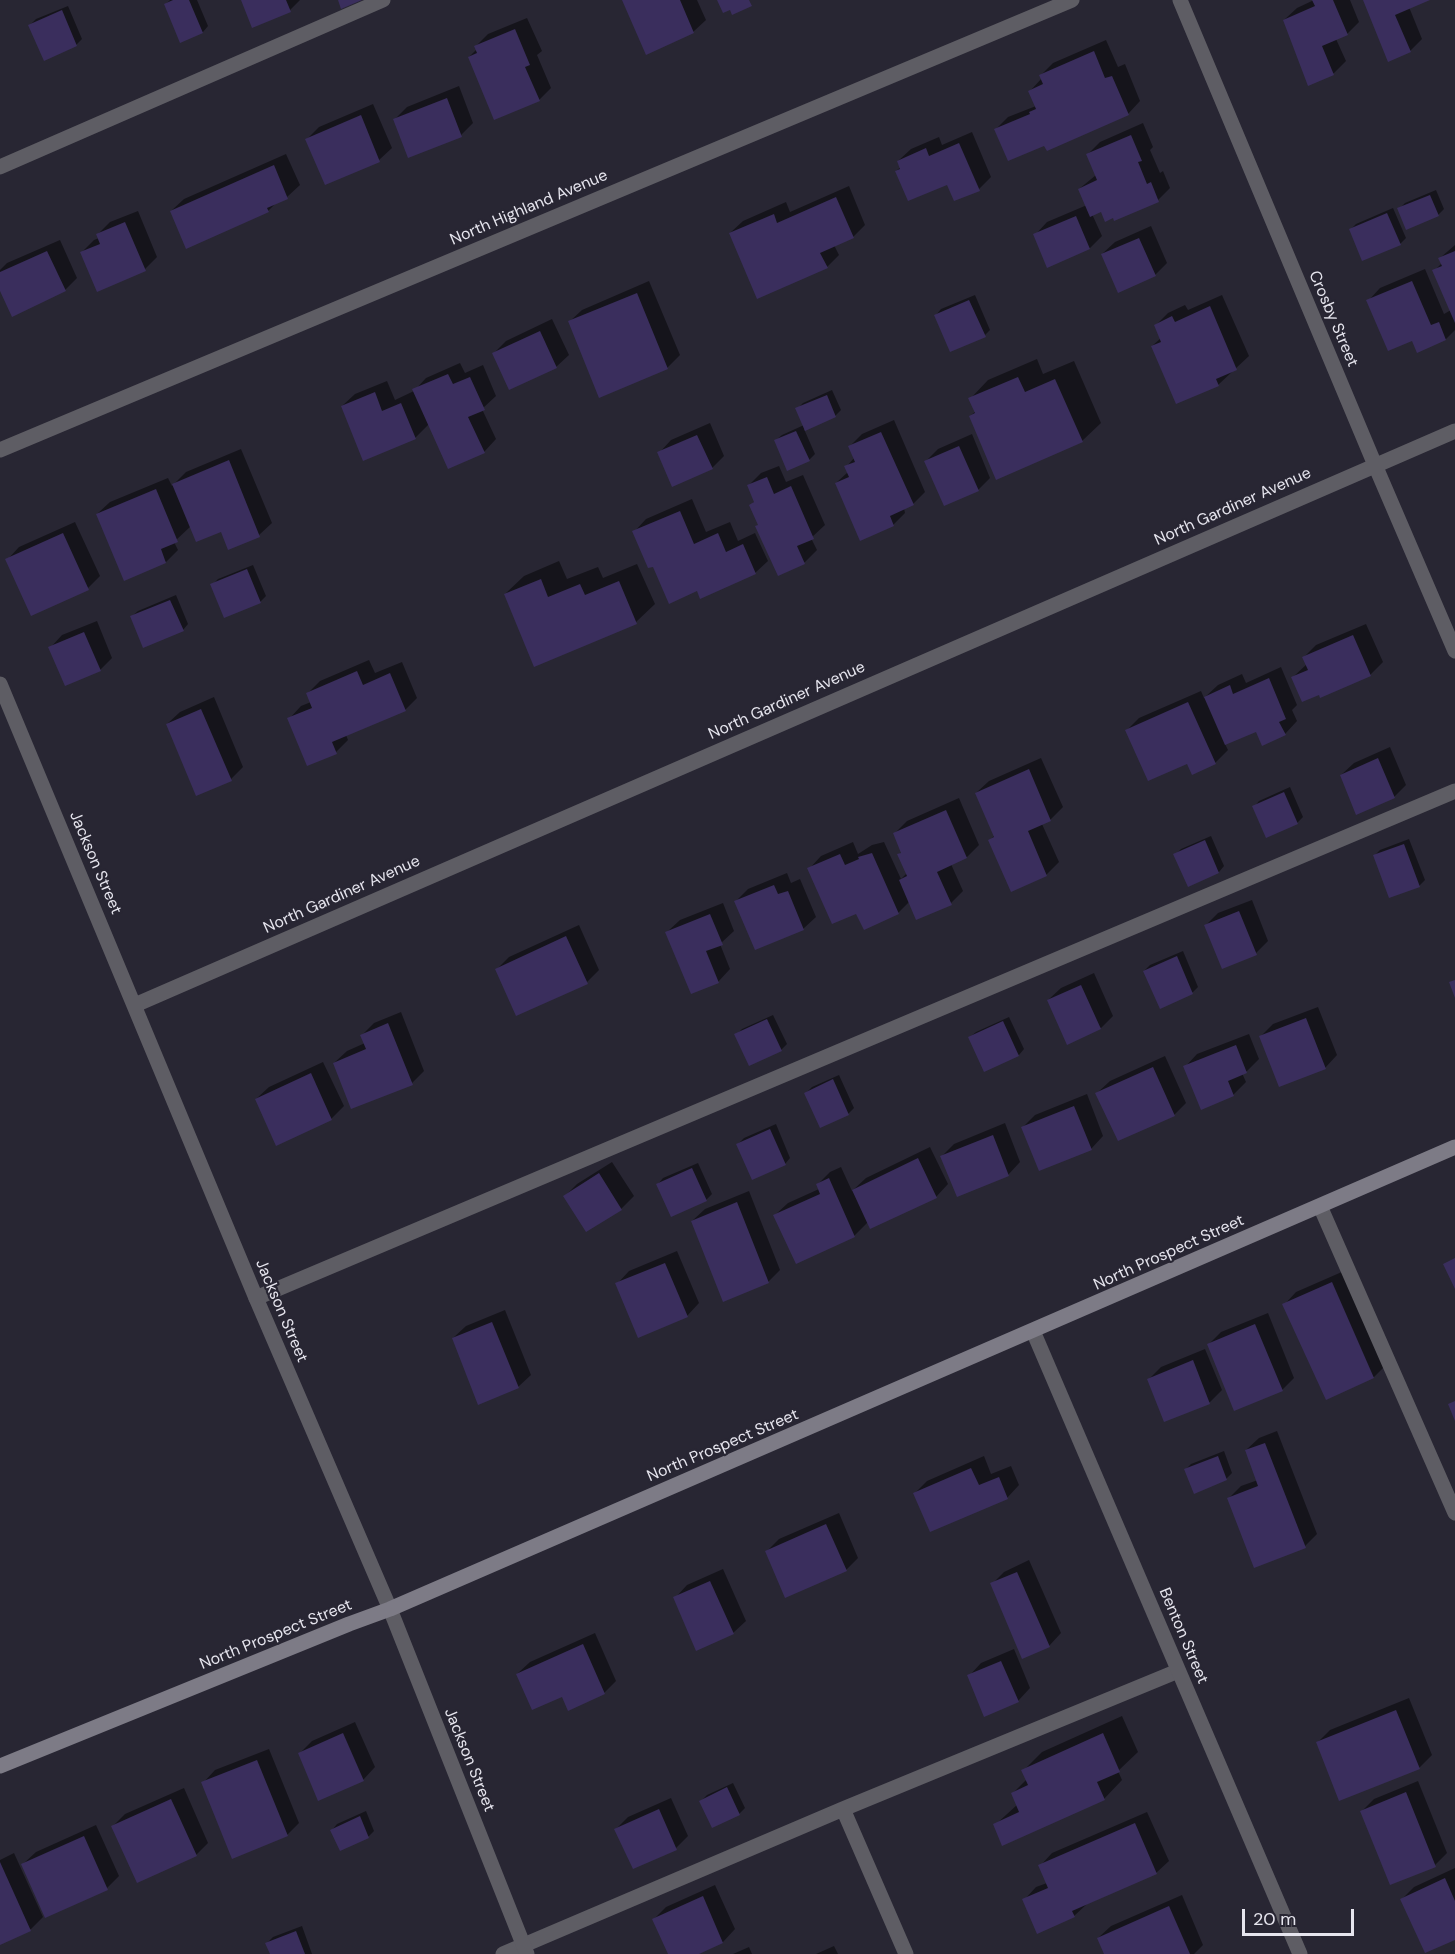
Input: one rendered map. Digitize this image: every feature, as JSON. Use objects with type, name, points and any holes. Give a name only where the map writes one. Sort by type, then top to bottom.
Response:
[{"type":"street","points":[[0,168],[383,0]]},
{"type":"street","name":"North Highland Avenue","points":[[0,450],[1072,0]]},
{"type":"street","name":"Crosby Street","points":[[1180,0],[1455,651]]},
{"type":"street","name":"North Gardiner Avenue","points":[[135,1005],[1455,431]]},
{"type":"street","name":"Jackson Street","points":[[0,684],[256,1298],[390,1610],[526,1950]]},
{"type":"street","points":[[256,1298],[1455,791]]},
{"type":"street","name":"North Prospect Street","points":[[0,1766],[390,1610],[1455,1147]]},
{"type":"street","points":[[1320,1206],[1455,1512]]},
{"type":"street","name":"Benton Street","points":[[1033,1331],[1300,1954]]},
{"type":"street","points":[[503,1954],[526,1950],[843,1809],[1178,1671]]},
{"type":"street","points":[[843,1809],[906,1954]]},
{"type":"building","points":[[173,0],[189,0],[203,33],[180,43],[164,4]]},
{"type":"building","points":[[241,0],[286,0],[291,12],[252,28]]},
{"type":"building","points":[[338,0],[362,0],[341,9]]},
{"type":"building","points":[[622,0],[680,0],[694,33],[646,55]]},
{"type":"building","points":[[717,0],[749,0],[752,6],[732,15],[730,10],[723,13]]},
{"type":"building","points":[[1312,0],[1333,0],[1348,35],[1322,46],[1334,75],[1308,86],[1283,20],[1315,6]]},
{"type":"building","points":[[1363,0],[1430,0],[1395,15],[1411,52],[1388,62]]},
{"type":"building","points":[[62,10],[77,46],[44,61],[28,25]]},
{"type":"building","points":[[515,29],[530,65],[525,67],[540,101],[494,120],[468,57],[477,53],[474,46]]},
{"type":"building","points":[[1094,51],[1105,78],[1112,76],[1129,115],[1047,151],[1044,146],[1008,161],[994,129],[1030,114],[1029,112],[1036,109],[1028,91],[1043,84],[1039,75]]},
{"type":"building","points":[[447,98],[462,137],[408,158],[393,119]]},
{"type":"building","points":[[361,115],[380,162],[325,185],[305,139]]},
{"type":"building","points":[[1131,135],[1142,161],[1138,162],[1147,184],[1151,182],[1159,202],[1114,221],[1113,218],[1105,222],[1101,212],[1090,217],[1078,189],[1097,180],[1086,154]]},
{"type":"building","points":[[959,143],[980,191],[954,201],[947,185],[908,201],[895,171],[900,169],[897,161],[926,148],[929,156]]},
{"type":"building","points":[[274,165],[288,199],[267,208],[269,212],[186,249],[170,211]]},
{"type":"building","points":[[1430,195],[1439,216],[1406,230],[1397,208]]},
{"type":"building","points":[[836,197],[854,238],[820,253],[828,268],[757,299],[729,233],[774,214],[777,223]]},
{"type":"building","points":[[1387,213],[1401,245],[1362,261],[1349,229]]},
{"type":"building","points":[[1076,216],[1090,249],[1047,268],[1033,234]]},
{"type":"building","points":[[125,222],[146,271],[97,292],[80,252],[100,244],[96,234]]},
{"type":"building","points":[[1139,238],[1156,276],[1118,293],[1101,254]]},
{"type":"building","points":[[47,251],[66,291],[12,317],[0,291],[0,272]]},
{"type":"building","points":[[1455,251],[1455,323],[1432,270],[1442,266],[1438,258]]},
{"type":"building","points":[[1412,281],[1431,325],[1439,322],[1446,340],[1417,353],[1412,341],[1388,351],[1366,300]]},
{"type":"building","points":[[637,293],[668,369],[599,398],[568,321]]},
{"type":"building","points":[[969,300],[986,337],[950,352],[934,315]]},
{"type":"building","points":[[1210,306],[1237,370],[1216,379],[1219,386],[1176,404],[1151,346],[1161,342],[1154,325],[1172,316],[1175,322]]},
{"type":"building","points":[[540,331],[557,368],[509,390],[492,353]]},
{"type":"building","points":[[448,374],[453,384],[470,377],[485,410],[468,417],[485,453],[448,469],[412,389]]},
{"type":"building","points":[[1018,377],[1025,392],[1055,379],[1083,442],[996,480],[969,416],[975,413],[968,398]]},
{"type":"building","points":[[375,392],[382,411],[401,403],[416,439],[363,461],[341,406]]},
{"type":"building","points":[[827,395],[836,417],[805,431],[795,408]]},
{"type":"building","points":[[796,431],[810,461],[787,471],[774,440]]},
{"type":"building","points":[[881,432],[914,505],[890,516],[894,526],[860,541],[835,483],[849,477],[844,466],[855,462],[848,446]]},
{"type":"building","points":[[697,435],[713,469],[672,487],[657,452]]},
{"type":"building","points":[[959,446],[979,491],[944,506],[924,461]]},
{"type":"building","points":[[229,460],[260,537],[228,550],[221,532],[196,542],[172,484]]},
{"type":"building","points":[[767,477],[774,494],[791,486],[814,539],[797,546],[805,564],[778,576],[755,526],[758,525],[749,505],[754,502],[747,485]]},
{"type":"building","points":[[156,489],[178,542],[161,549],[166,563],[124,581],[96,514]]},
{"type":"building","points":[[680,511],[694,544],[718,533],[726,552],[743,544],[756,574],[700,599],[697,591],[669,604],[653,567],[648,568],[632,531]]},
{"type":"building","points":[[63,533],[89,590],[31,616],[5,559]]},
{"type":"building","points":[[247,569],[261,603],[224,618],[210,584]]},
{"type":"building","points":[[541,579],[548,597],[580,584],[585,595],[619,581],[637,624],[534,667],[504,594]]},
{"type":"building","points":[[170,600],[184,631],[143,648],[130,616]]},
{"type":"building","points":[[84,632],[101,671],[65,686],[48,647]]},
{"type":"building","points":[[1353,635],[1371,676],[1320,698],[1319,695],[1302,702],[1291,677],[1308,670],[1302,657]]},
{"type":"building","points":[[357,671],[363,685],[390,673],[406,711],[332,742],[337,754],[307,766],[287,718],[312,708],[306,693]]},
{"type":"building","points":[[1269,678],[1286,719],[1279,722],[1286,735],[1262,746],[1256,732],[1225,745],[1204,697],[1230,685],[1233,694]]},
{"type":"building","points":[[1188,702],[1216,764],[1192,775],[1187,764],[1148,781],[1125,730]]},
{"type":"building","points":[[201,709],[232,781],[196,796],[166,724]]},
{"type":"building","points":[[1378,758],[1395,798],[1356,815],[1340,775]]},
{"type":"building","points":[[1029,769],[1051,821],[1028,831],[1047,876],[1011,892],[988,840],[994,837],[975,793]]},
{"type":"building","points":[[1284,792],[1298,824],[1266,838],[1252,806]]},
{"type":"building","points":[[946,810],[967,858],[937,872],[952,905],[916,920],[899,880],[907,876],[897,854],[901,853],[893,833]]},
{"type":"building","points":[[1205,840],[1219,873],[1188,887],[1173,854]]},
{"type":"building","points":[[1404,844],[1420,887],[1389,898],[1373,855]]},
{"type":"building","points":[[872,853],[899,914],[864,930],[856,914],[832,924],[807,868],[840,854],[845,865],[859,859],[858,857]]},
{"type":"building","points":[[774,885],[778,894],[788,891],[804,930],[755,950],[734,901]]},
{"type":"building","points":[[1239,911],[1257,955],[1222,969],[1204,925]]},
{"type":"building","points":[[710,914],[723,945],[706,951],[719,983],[691,994],[665,932]]},
{"type":"building","points":[[566,936],[588,984],[516,1016],[495,969]]},
{"type":"building","points":[[1177,956],[1193,994],[1160,1009],[1143,971]]},
{"type":"building","points":[[1455,980],[1455,998],[1449,982]]},
{"type":"building","points":[[1081,985],[1101,1029],[1067,1045],[1047,1000]]},
{"type":"building","points":[[1306,1018],[1326,1069],[1279,1087],[1259,1036]]},
{"type":"building","points":[[767,1019],[782,1051],[749,1066],[734,1034]]},
{"type":"building","points":[[1003,1021],[1019,1056],[984,1072],[968,1037]]},
{"type":"building","points":[[388,1023],[413,1085],[351,1109],[333,1063],[366,1049],[360,1035]]},
{"type":"building","points":[[1236,1045],[1247,1073],[1228,1081],[1234,1096],[1201,1110],[1183,1066]]},
{"type":"building","points":[[1153,1067],[1175,1116],[1118,1141],[1095,1093]]},
{"type":"building","points":[[311,1073],[332,1120],[276,1146],[255,1099]]},
{"type":"building","points":[[833,1079],[849,1115],[820,1128],[804,1093]]},
{"type":"building","points":[[1074,1106],[1092,1150],[1039,1171],[1021,1127]]},
{"type":"building","points":[[770,1129],[786,1165],[752,1180],[736,1144]]},
{"type":"building","points":[[993,1135],[1009,1176],[957,1197],[940,1156]]},
{"type":"building","points":[[918,1158],[937,1198],[870,1229],[852,1190]]},
{"type":"building","points":[[692,1168],[707,1201],[671,1217],[656,1184]]},
{"type":"building","points":[[599,1173],[622,1210],[586,1232],[563,1196]]},
{"type":"building","points":[[829,1178],[855,1237],[796,1264],[773,1215],[820,1194],[816,1184]]},
{"type":"building","points":[[737,1202],[769,1283],[723,1302],[691,1221]]},
{"type":"building","points":[[1455,1258],[1455,1289],[1443,1264]]},
{"type":"building","points":[[665,1263],[688,1317],[638,1338],[615,1283]]},
{"type":"building","points":[[1332,1282],[1374,1378],[1326,1400],[1282,1304]]},
{"type":"building","points":[[492,1322],[519,1388],[478,1405],[452,1338]]},
{"type":"building","points":[[1255,1324],[1283,1391],[1234,1411],[1207,1344]]},
{"type":"building","points":[[1193,1360],[1210,1404],[1164,1422],[1147,1379]]},
{"type":"building","points":[[1455,1401],[1455,1421],[1448,1404]]},
{"type":"building","points":[[1265,1443],[1306,1548],[1254,1568],[1227,1498],[1258,1486],[1245,1450]]},
{"type":"building","points":[[1218,1456],[1227,1480],[1194,1494],[1184,1469]]},
{"type":"building","points":[[971,1468],[979,1485],[999,1477],[1008,1499],[930,1532],[913,1493]]},
{"type":"building","points":[[826,1524],[847,1571],[785,1598],[765,1551]]},
{"type":"building","points":[[1017,1572],[1050,1647],[1022,1659],[990,1583]]},
{"type":"building","points":[[710,1581],[734,1634],[696,1651],[673,1597]]},
{"type":"building","points":[[583,1644],[605,1694],[568,1711],[562,1697],[532,1710],[516,1674]]},
{"type":"building","points":[[1001,1661],[1019,1702],[984,1717],[967,1675]]},
{"type":"building","points":[[1396,1710],[1420,1769],[1339,1801],[1316,1742]]},
{"type":"building","points":[[343,1733],[364,1781],[318,1801],[298,1753]]},
{"type":"building","points":[[1103,1733],[1120,1772],[1097,1782],[1105,1800],[1002,1846],[993,1824],[1019,1812],[1011,1793],[1028,1785],[1021,1770]]},
{"type":"building","points":[[257,1760],[288,1836],[232,1859],[201,1782]]},
{"type":"building","points":[[727,1787],[740,1815],[712,1828],[699,1801]]},
{"type":"building","points":[[1406,1792],[1436,1867],[1390,1885],[1360,1811]]},
{"type":"building","points":[[171,1799],[197,1856],[137,1883],[111,1826]]},
{"type":"building","points":[[659,1809],[677,1850],[633,1869],[614,1829]]},
{"type":"building","points":[[360,1816],[369,1838],[340,1851],[330,1830]]},
{"type":"building","points":[[1135,1823],[1157,1874],[1072,1911],[1075,1917],[1037,1934],[1022,1899],[1048,1888],[1038,1865]]},
{"type":"building","points":[[84,1836],[108,1890],[45,1918],[21,1864]]},
{"type":"building","points":[[0,1862],[31,1931],[0,1945]]},
{"type":"building","points":[[1445,1878],[1455,1901],[1455,1940],[1425,1953],[1400,1899]]},
{"type":"building","points":[[703,1896],[723,1943],[699,1954],[668,1954],[652,1919]]},
{"type":"building","points":[[1169,1906],[1190,1954],[1104,1954],[1097,1938]]},
{"type":"building","points":[[296,1931],[305,1954],[270,1954],[265,1943]]}]
